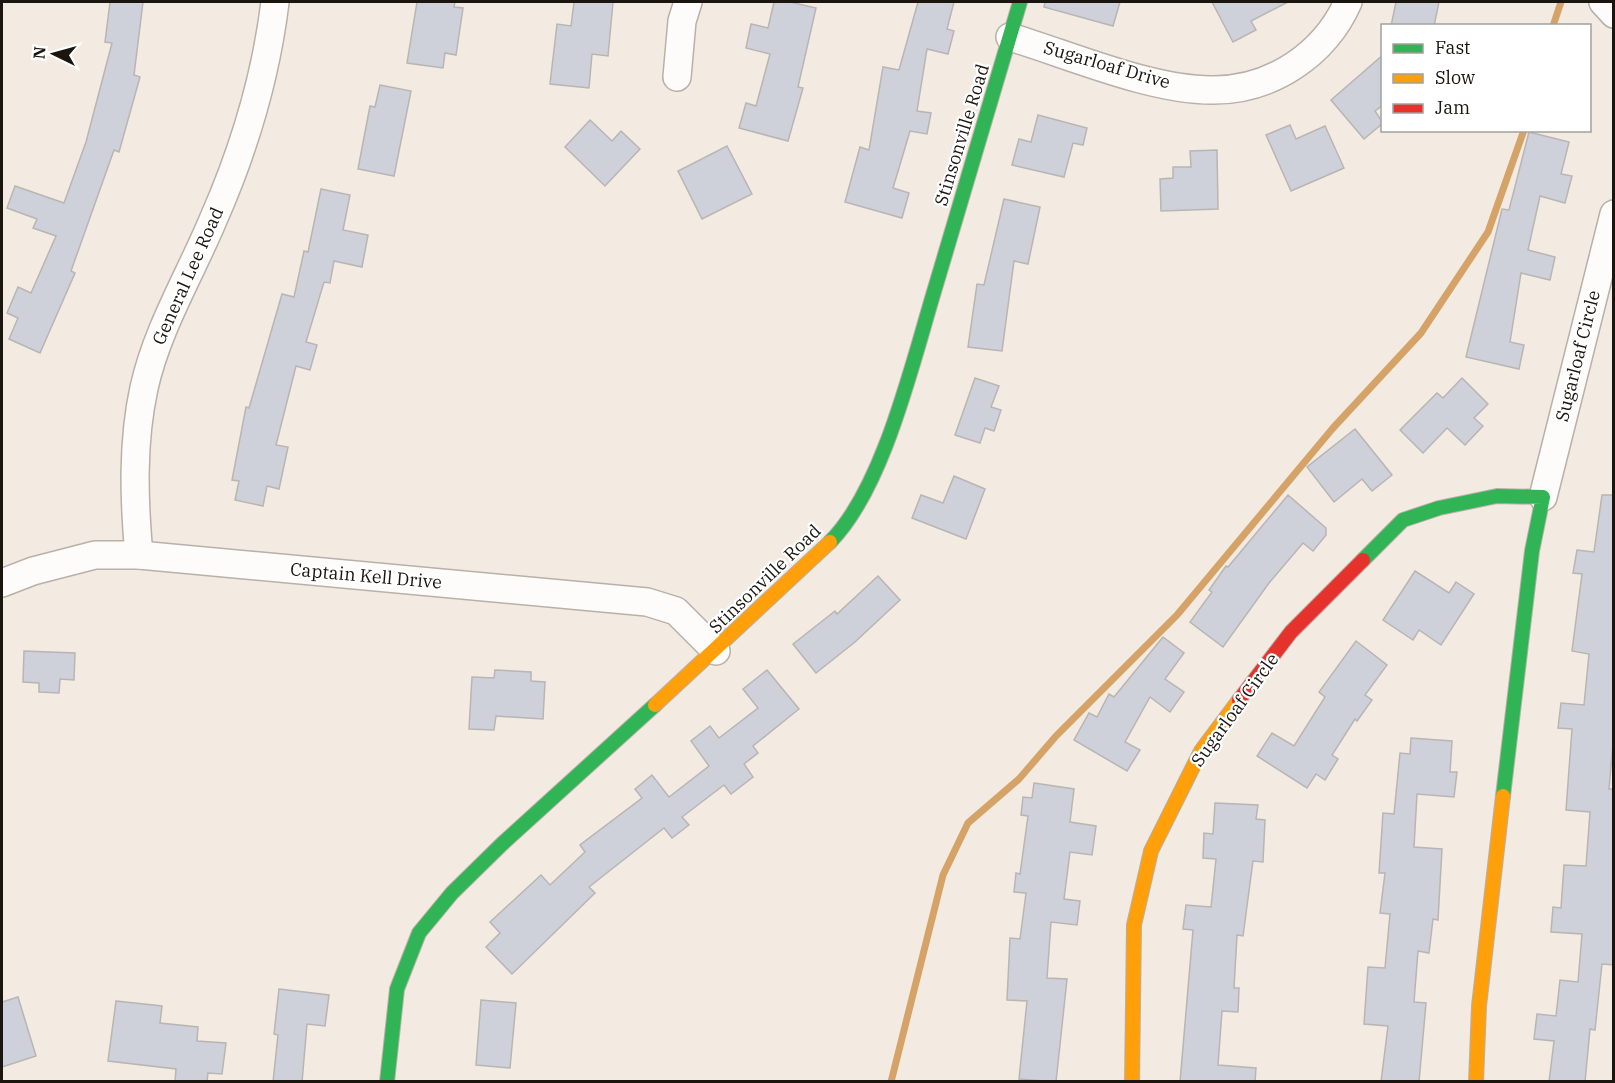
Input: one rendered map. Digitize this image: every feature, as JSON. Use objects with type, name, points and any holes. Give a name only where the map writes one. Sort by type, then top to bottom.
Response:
[{"type":"street","name":"General Lee Road","points":[[139,555],[133,492],[144,388],[171,311],[213,221],[237,162],[258,86],[274,2]]},
{"type":"street","points":[[677,76],[682,21],[688,2]]},
{"type":"street","name":"Stinsonville Road","points":[[387,1082],[397,989],[419,933],[452,893],[502,844],[716,651],[841,531],[865,495],[902,397],[1020,2]]},
{"type":"street","name":"Sugarloaf Drive","points":[[1010,37],[1131,75],[1186,88],[1215,90],[1282,74],[1303,61],[1322,42],[1348,2]]},
{"type":"street","points":[[1603,2],[1614,14]]},
{"type":"street","name":"Sugarloaf Circle","points":[[1476,1082],[1479,1006],[1489,911],[1532,551],[1543,497],[1614,214]]},
{"type":"street","name":"Sugarloaf Circle","points":[[1132,1082],[1134,924],[1151,851],[1201,751],[1291,632],[1403,520],[1439,508],[1497,496],[1543,497]]},
{"type":"street","name":"Captain Kell Drive","points":[[2,583],[33,571],[95,555],[139,555],[647,603],[676,611],[716,651]]},
{"type":"building","points":[[110,2],[143,2],[134,75],[140,77],[119,152],[114,150],[71,271],[75,273],[40,353],[9,339],[18,318],[7,313],[18,287],[31,293],[56,236],[33,228],[37,219],[7,208],[15,186],[64,203],[86,142],[112,43],[105,42]]},
{"type":"building","points":[[417,2],[455,2],[454,7],[463,8],[456,55],[445,53],[443,68],[407,63]]},
{"type":"building","points":[[574,2],[613,2],[608,56],[592,54],[589,88],[550,84],[557,24],[571,26]]},
{"type":"building","points":[[774,2],[790,2],[816,8],[798,87],[803,88],[788,141],[739,128],[746,103],[756,106],[770,54],[746,48],[751,24],[768,28]]},
{"type":"building","points":[[918,2],[954,2],[947,29],[954,31],[948,54],[927,49],[917,111],[931,113],[927,134],[910,131],[893,188],[909,193],[902,218],[845,202],[860,147],[869,150],[883,67],[899,70]]},
{"type":"building","points":[[1045,2],[1120,2],[1113,26],[1044,7]]},
{"type":"building","points":[[1212,2],[1288,2],[1251,21],[1256,30],[1233,42]]},
{"type":"building","points":[[1396,2],[1439,2],[1434,24],[1391,24]]},
{"type":"building","points":[[1381,57],[1381,106],[1375,111],[1381,120],[1381,125],[1364,139],[1331,100]]},
{"type":"building","points":[[380,85],[411,91],[394,176],[358,169],[370,106],[375,107]]},
{"type":"building","points":[[1038,115],[1087,128],[1083,145],[1073,143],[1064,177],[1012,165],[1019,139],[1031,142]]},
{"type":"building","points":[[590,120],[612,141],[621,131],[640,149],[605,186],[565,147]]},
{"type":"building","points":[[1290,125],[1296,139],[1325,126],[1344,168],[1291,191],[1266,135]]},
{"type":"building","points":[[1529,132],[1569,142],[1561,174],[1572,176],[1565,203],[1540,196],[1528,250],[1555,257],[1550,280],[1521,273],[1510,342],[1524,345],[1519,369],[1466,357],[1502,209],[1509,210]]},
{"type":"building","points":[[727,146],[752,194],[702,219],[678,171]]},
{"type":"building","points":[[1217,150],[1218,209],[1161,211],[1160,179],[1173,178],[1173,167],[1191,167],[1190,151]]},
{"type":"building","points":[[321,189],[350,195],[343,230],[368,235],[362,267],[334,261],[330,283],[324,282],[306,342],[317,345],[310,370],[296,366],[276,445],[288,447],[279,489],[267,486],[263,506],[235,500],[239,481],[232,480],[246,407],[249,408],[282,294],[294,297],[304,251],[308,252]]},
{"type":"building","points":[[1004,199],[1040,207],[1028,264],[1014,261],[1002,351],[968,347],[977,284],[984,285]]},
{"type":"building","points":[[975,378],[999,386],[991,407],[1001,410],[994,431],[985,428],[980,443],[955,435]]},
{"type":"building","points":[[1462,378],[1488,404],[1474,418],[1483,426],[1465,445],[1447,428],[1423,453],[1400,430],[1437,393],[1443,398]]},
{"type":"building","points":[[1355,429],[1392,475],[1372,491],[1362,479],[1334,502],[1307,467]]},
{"type":"building","points":[[954,476],[985,489],[966,539],[912,518],[921,495],[943,503]]},
{"type":"building","points":[[1288,495],[1326,528],[1326,535],[1313,551],[1303,543],[1269,583],[1223,647],[1190,622],[1212,592],[1209,590],[1226,566],[1228,567]]},
{"type":"building","points":[[1602,495],[1614,495],[1614,733],[1609,789],[1614,789],[1614,965],[1602,964],[1595,1030],[1590,1029],[1585,1082],[1549,1082],[1554,1041],[1534,1039],[1537,1014],[1556,1016],[1560,980],[1578,982],[1582,934],[1551,932],[1553,907],[1561,908],[1564,865],[1586,866],[1590,812],[1566,810],[1572,729],[1558,728],[1561,703],[1584,705],[1589,654],[1572,651],[1582,574],[1573,573],[1577,550],[1594,552]]},
{"type":"building","points":[[1415,571],[1449,593],[1456,582],[1474,594],[1441,645],[1419,630],[1413,640],[1383,620]]},
{"type":"building","points":[[878,576],[900,600],[855,642],[816,673],[793,644],[835,611],[837,614]]},
{"type":"building","points":[[1163,637],[1184,653],[1165,679],[1184,692],[1170,712],[1150,697],[1125,742],[1140,750],[1127,771],[1074,740],[1089,713],[1097,717],[1109,694],[1114,697]]},
{"type":"building","points":[[1356,641],[1387,665],[1365,695],[1372,700],[1357,721],[1355,719],[1332,755],[1338,759],[1325,780],[1316,774],[1307,788],[1257,756],[1272,733],[1294,746],[1325,697],[1319,692]]},
{"type":"building","points":[[24,651],[75,653],[74,680],[60,679],[59,693],[39,692],[39,683],[23,682]]},
{"type":"building","points":[[495,670],[531,672],[531,681],[545,682],[543,719],[496,716],[494,730],[469,729],[472,677],[494,678]]},
{"type":"building","points":[[767,670],[799,709],[753,746],[758,753],[744,764],[753,777],[731,794],[724,785],[682,817],[689,825],[672,838],[664,828],[589,887],[595,893],[512,974],[486,947],[500,933],[490,922],[541,875],[550,885],[585,852],[580,845],[642,798],[635,789],[652,775],[669,797],[709,766],[691,741],[710,726],[719,738],[758,708],[743,689]]},
{"type":"building","points":[[1411,738],[1452,741],[1450,772],[1457,772],[1454,797],[1417,794],[1414,847],[1442,849],[1438,920],[1433,919],[1429,953],[1418,951],[1414,1002],[1426,1003],[1419,1082],[1381,1082],[1388,1026],[1364,1024],[1368,967],[1385,968],[1390,914],[1380,913],[1385,873],[1379,873],[1383,813],[1394,814],[1400,753],[1410,754]]},
{"type":"building","points":[[1034,783],[1074,789],[1070,822],[1096,826],[1092,855],[1070,852],[1064,899],[1080,901],[1077,925],[1051,922],[1047,978],[1067,979],[1056,1082],[1019,1079],[1027,1001],[1007,1000],[1010,938],[1020,939],[1026,893],[1014,892],[1016,873],[1020,874],[1028,816],[1021,815],[1023,797],[1032,798]]},
{"type":"building","points":[[1215,803],[1258,805],[1256,819],[1265,820],[1263,862],[1253,861],[1243,936],[1237,935],[1234,988],[1239,988],[1238,1012],[1222,1011],[1218,1065],[1256,1068],[1255,1082],[1180,1082],[1193,930],[1183,929],[1186,905],[1211,907],[1216,859],[1203,858],[1204,833],[1213,834]]},
{"type":"building","points":[[279,989],[329,995],[325,1026],[307,1024],[302,1082],[273,1082],[278,1035],[274,1034]]},
{"type":"building","points":[[18,997],[36,1056],[2,1067],[2,1002]]},
{"type":"building","points":[[481,1000],[516,1003],[510,1068],[476,1065]]},
{"type":"building","points":[[116,1001],[162,1006],[160,1023],[198,1027],[197,1041],[226,1043],[222,1074],[208,1073],[207,1082],[175,1082],[176,1069],[108,1061]]},
{"type":"waterway","points":[[1554,24],[1561,2]]},
{"type":"waterway","points":[[891,1082],[943,875],[968,823],[1019,779],[1056,736],[1177,615],[1333,428],[1421,333],[1488,232],[1523,132]]},
{"type":"traffic: fast","points":[[830,542],[849,519],[866,490],[895,421],[1020,2]]},
{"type":"traffic: fast","points":[[1363,560],[1403,520],[1439,508],[1497,496],[1543,497],[1532,551],[1503,796]]},
{"type":"traffic: fast","points":[[387,1082],[397,989],[419,933],[452,893],[502,844],[655,705]]},
{"type":"traffic: slow","points":[[655,705],[830,542]]},
{"type":"traffic: slow","points":[[1132,1082],[1134,925],[1151,851],[1201,751],[1239,700]]},
{"type":"traffic: slow","points":[[1476,1082],[1479,1006],[1503,796]]},
{"type":"traffic: jam","points":[[1239,700],[1291,632],[1363,560]]}]
